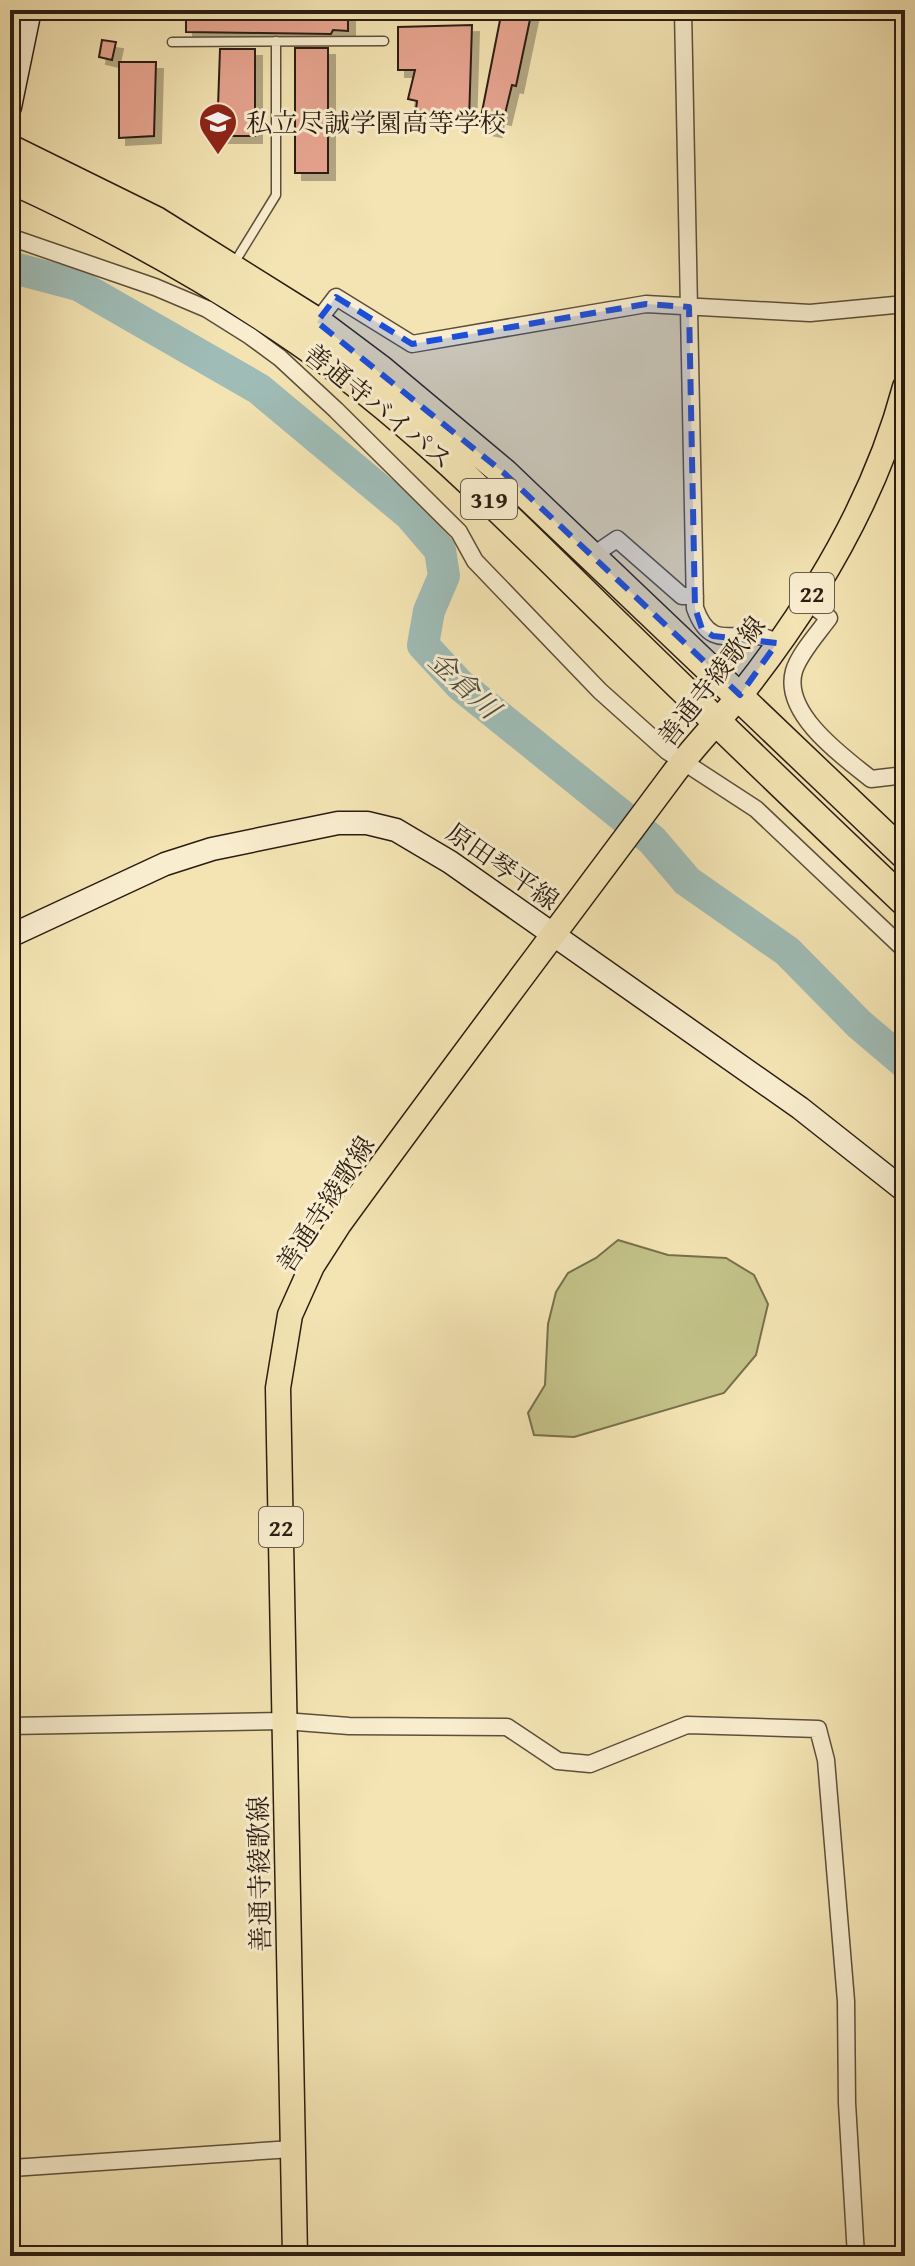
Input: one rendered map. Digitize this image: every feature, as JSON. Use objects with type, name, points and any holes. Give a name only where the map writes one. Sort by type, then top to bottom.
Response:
[{"type":"highway","name":"善通寺バイパス","points":[[10,149],[156,221],[232,266],[317,322],[454,429],[740,695],[905,855]]},
{"type":"highway","name":"善通寺バイパス","points":[[10,179],[127,235],[210,283],[301,342],[368,393],[483,493],[905,902]]},
{"type":"main road","points":[[10,107],[30,10]]},
{"type":"main road","name":"善通寺綾歌線","points":[[295,2256],[278,1388],[290,1315],[312,1266],[339,1224],[552,934],[678,768],[740,695],[807,601],[864,502],[905,387]]},
{"type":"main road","name":"原田琴平線","points":[[10,936],[165,864],[212,849],[338,823],[367,823],[416,840],[800,1108],[905,1191]]},
{"type":"street","points":[[683,10],[695,596],[702,629],[713,636],[757,637],[777,643]]},
{"type":"street","points":[[10,237],[155,287],[207,309],[280,358],[459,532],[475,561],[556,648],[678,768],[756,809],[905,950]]},
{"type":"street","points":[[317,322],[336,297],[412,344],[646,304],[810,313],[905,304]]},
{"type":"street","points":[[592,556],[617,539],[682,596],[695,596]]},
{"type":"street","points":[[807,601],[829,618],[794,671],[794,703],[828,745],[871,779],[905,775]]},
{"type":"street","points":[[10,1726],[284,1721],[349,1726],[507,1727],[537,1749],[574,1765],[590,1764],[687,1725],[818,1729],[826,1760],[846,2001],[847,2103],[856,2256]]},
{"type":"street","points":[[10,2040],[11,2256]]},
{"type":"street","points":[[12,2168],[292,2149]]},
{"type":"lane","points":[[232,266],[276,195],[276,41]]},
{"type":"lane","points":[[172,42],[384,41]]},
{"type":"highlighted area","points":[[336,297],[412,344],[646,304],[689,307],[695,608],[702,629],[713,636],[777,643],[740,695],[504,473],[317,322]]},
{"type":"shaded area","points":[[65,10],[165,10],[165,20]]},
{"type":"shaded area","points":[[618,1240],[668,1255],[726,1258],[754,1275],[768,1304],[756,1355],[724,1393],[574,1437],[534,1435],[528,1413],[545,1385],[548,1324],[556,1292],[568,1273],[596,1258]]},
{"type":"building","points":[[186,10],[348,10],[348,31],[333,30],[331,34],[186,32]]},
{"type":"building","points":[[502,10],[532,10],[516,86],[512,85],[504,118],[497,116],[495,130],[479,127]]},
{"type":"building","points":[[472,25],[469,121],[416,110],[417,101],[408,99],[415,70],[398,70],[398,27]]},
{"type":"building","points":[[102,40],[116,42],[112,60],[99,57]]},
{"type":"building","points":[[295,48],[328,48],[328,173],[295,173]]},
{"type":"building","points":[[220,49],[255,49],[255,136],[217,136]]},
{"type":"building","points":[[119,62],[156,62],[154,136],[119,138]]},
{"type":"waterway","name":"金倉川","points":[[10,267],[78,285],[259,389],[410,515],[440,550],[444,576],[429,611],[423,645],[460,685],[652,840],[687,881],[787,951],[859,1024],[905,1063]]},
{"type":"place","name":"私立尽誠学園高等学校","points":[[218,156]]}]
